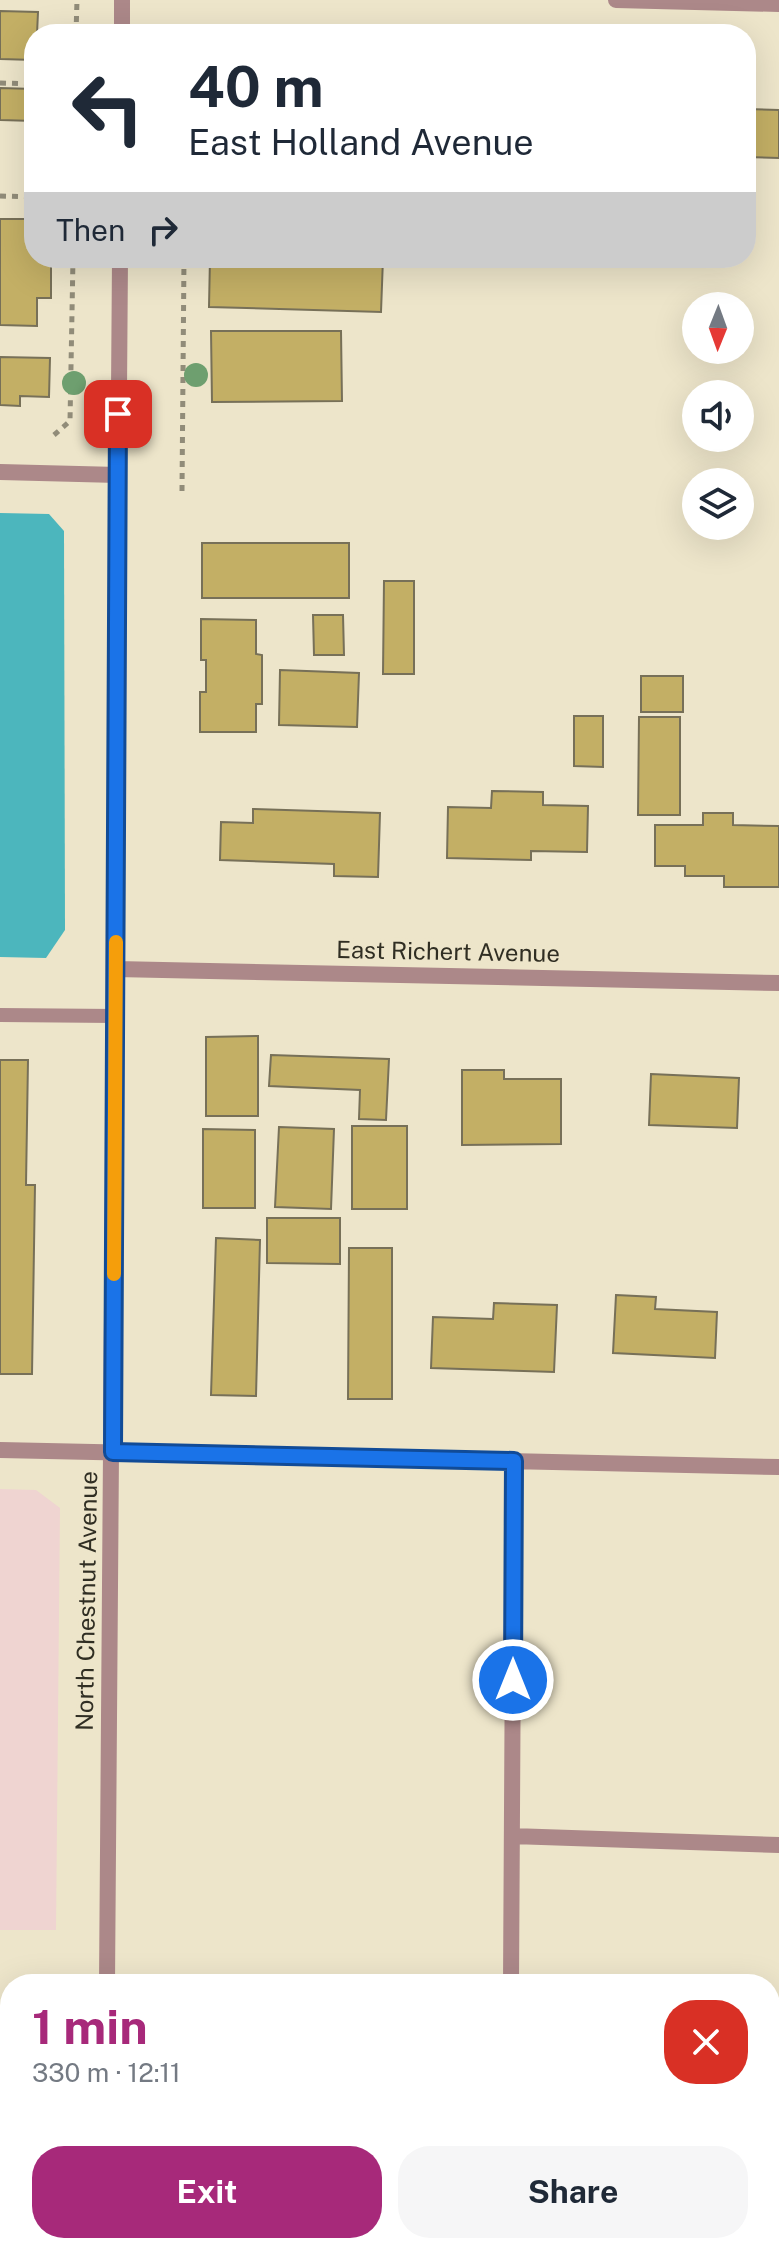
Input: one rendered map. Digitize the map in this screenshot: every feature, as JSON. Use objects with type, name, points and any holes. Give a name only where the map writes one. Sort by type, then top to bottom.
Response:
[{"type":"street","points":[[122,0],[122,24]]},
{"type":"street","points":[[616,0],[779,4]]},
{"type":"street","name":"North Chestnut Avenue","points":[[107,1974],[120,268]]},
{"type":"street","points":[[0,472],[118,475]]},
{"type":"street","name":"East Richert Avenue","points":[[116,969],[779,983]]},
{"type":"street","points":[[0,1450],[779,1467]]},
{"type":"street","points":[[511,1974],[514,1461]]},
{"type":"street","points":[[512,1836],[779,1845]]},
{"type":"lane","points":[[0,1015],[115,1016]]},
{"type":"path","points":[[76,24],[77,0]]},
{"type":"path","points":[[0,83],[24,84]]},
{"type":"path","points":[[0,196],[24,197]]},
{"type":"path","points":[[54,435],[70,421],[73,268]]},
{"type":"path","points":[[182,491],[184,268]]},
{"type":"shaded area","points":[[0,1489],[36,1490],[60,1508],[56,1930],[0,1930]]},
{"type":"water","points":[[0,513],[49,514],[64,531],[65,930],[46,958],[0,957]]},
{"type":"building","points":[[0,11],[38,12],[37,24],[24,24],[24,60],[0,59]]},
{"type":"building","points":[[0,88],[24,89],[24,121],[0,120]]},
{"type":"building","points":[[756,109],[779,110],[779,158],[756,157]]},
{"type":"building","points":[[0,219],[24,219],[24,268],[51,268],[51,298],[37,298],[37,326],[0,325]]},
{"type":"building","points":[[210,268],[383,268],[381,312],[209,307]]},
{"type":"building","points":[[211,331],[341,331],[342,401],[212,402]]},
{"type":"building","points":[[0,357],[50,358],[49,397],[20,396],[20,406],[0,405]]},
{"type":"building","points":[[202,543],[349,543],[349,598],[202,598]]},
{"type":"building","points":[[384,581],[414,581],[414,674],[383,674]]},
{"type":"building","points":[[313,615],[343,615],[344,655],[314,655]]},
{"type":"building","points":[[201,619],[256,620],[256,654],[262,655],[262,704],[256,704],[256,732],[200,732],[200,692],[206,692],[206,660],[201,660]]},
{"type":"building","points":[[280,670],[359,673],[357,727],[279,725]]},
{"type":"building","points":[[641,676],[683,676],[683,712],[641,712]]},
{"type":"building","points":[[574,716],[603,716],[603,767],[574,766]]},
{"type":"building","points":[[639,717],[680,717],[680,815],[638,815]]},
{"type":"building","points":[[492,791],[543,792],[543,805],[588,806],[587,852],[531,851],[531,860],[447,858],[448,807],[491,808]]},
{"type":"building","points":[[253,809],[380,813],[378,877],[334,876],[334,864],[220,860],[221,822],[253,823]]},
{"type":"building","points":[[703,813],[733,813],[733,825],[779,826],[779,887],[724,887],[724,876],[685,876],[685,866],[655,866],[655,825],[703,825]]},
{"type":"building","points":[[258,1036],[258,1116],[206,1116],[206,1037]]},
{"type":"building","points":[[271,1055],[389,1059],[386,1120],[359,1119],[360,1090],[269,1086]]},
{"type":"building","points":[[0,1060],[28,1060],[26,1185],[35,1185],[32,1374],[0,1374]]},
{"type":"building","points":[[462,1070],[504,1070],[504,1079],[561,1079],[561,1144],[462,1145]]},
{"type":"building","points":[[651,1074],[739,1078],[737,1128],[649,1125]]},
{"type":"building","points":[[352,1126],[407,1126],[407,1209],[352,1209]]},
{"type":"building","points":[[279,1127],[334,1129],[331,1209],[275,1207]]},
{"type":"building","points":[[203,1129],[255,1130],[255,1208],[203,1208]]},
{"type":"building","points":[[267,1218],[340,1218],[340,1264],[267,1263]]},
{"type":"building","points":[[216,1238],[260,1240],[256,1396],[211,1395]]},
{"type":"building","points":[[349,1248],[392,1248],[392,1399],[348,1399]]},
{"type":"building","points":[[616,1295],[656,1297],[655,1309],[717,1312],[715,1358],[613,1353]]},
{"type":"building","points":[[494,1303],[557,1305],[554,1372],[431,1368],[433,1317],[493,1319]]},
{"type":"slow traffic","points":[[114,1274],[116,942]]},
{"type":"route","points":[[118,414],[113,1452],[514,1461],[513,1680]]}]
